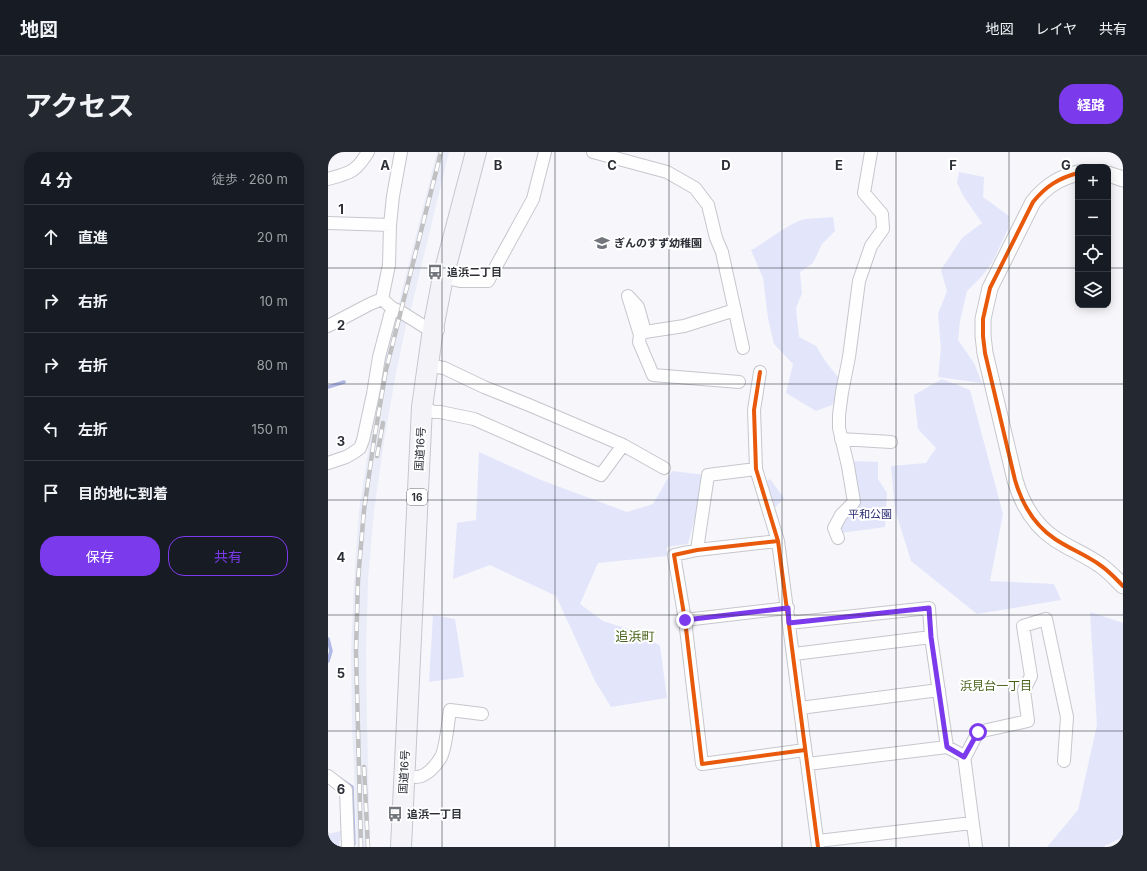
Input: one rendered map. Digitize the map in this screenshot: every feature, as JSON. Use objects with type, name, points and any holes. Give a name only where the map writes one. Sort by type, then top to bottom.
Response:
[{"type":"highway","name":"国道16号","points":[[401,847],[432,366],[448,278],[476,152]]},
{"type":"highway","name":"国道16号","points":[[448,278],[487,152]]},
{"type":"highway","name":"国道16号","points":[[412,847],[416,777],[428,410]]},
{"type":"street","points":[[328,180],[350,173],[362,162],[368,152]]},
{"type":"street","points":[[382,299],[389,264],[390,225],[400,152]]},
{"type":"street","points":[[448,278],[460,281],[488,281],[533,199],[545,152]]},
{"type":"street","points":[[593,152],[667,172],[695,188],[708,206],[716,238],[722,252],[743,348]]},
{"type":"street","points":[[838,538],[834,528],[841,515],[854,502],[848,466],[839,428],[841,400],[849,357],[859,282],[871,246],[883,229],[882,214],[864,193],[871,152]]},
{"type":"street","points":[[1075,174],[1063,177],[1052,184],[1041,192],[1033,202],[990,288],[983,319],[983,336],[985,353],[1015,480],[1025,507],[1033,519],[1055,539],[1102,566],[1123,586]]},
{"type":"street","points":[[1111,175],[1123,179]]},
{"type":"street","points":[[328,223],[390,225]]},
{"type":"street","points":[[735,310],[684,326],[644,332],[638,307],[628,296],[640,336],[639,342],[653,375],[739,382]]},
{"type":"street","points":[[382,299],[392,308],[426,327],[438,330]]},
{"type":"street","points":[[328,326],[382,299]]},
{"type":"street","points":[[328,463],[346,457],[360,448],[373,394],[379,358],[392,308]]},
{"type":"street","points":[[432,366],[444,368],[484,387],[623,445],[664,468]]},
{"type":"street","points":[[760,372],[754,410],[756,469],[778,541],[818,844],[972,823]]},
{"type":"street","points":[[428,410],[474,419],[601,475],[623,445]]},
{"type":"street","points":[[841,439],[891,442]]},
{"type":"street","points":[[697,550],[708,475],[756,469]]},
{"type":"street","points":[[778,541],[674,554],[685,620],[702,764],[805,750]]},
{"type":"street","points":[[685,620],[788,608]]},
{"type":"street","points":[[789,623],[929,608],[931,637],[947,747]]},
{"type":"street","points":[[976,847],[964,757],[978,732],[1028,721],[1024,690],[1031,676],[1023,626],[1046,619],[1067,717],[1064,761]]},
{"type":"street","points":[[794,654],[931,637]]},
{"type":"street","points":[[800,708],[939,690]]},
{"type":"street","points":[[416,777],[421,777],[432,769],[442,756],[450,710],[482,714]]},
{"type":"street","points":[[808,764],[947,747],[964,757]]},
{"type":"street","points":[[328,776],[346,790],[348,847]]},
{"type":"shaded area","points":[[437,152],[449,152],[410,313],[398,307]]},
{"type":"shaded area","points":[[396,315],[407,321],[384,441],[374,511],[368,580],[366,651],[370,847],[357,847],[351,651],[359,510],[382,369]]},
{"type":"green space","points":[[959,172],[984,177],[983,197],[1009,216],[1008,229],[992,263],[967,291],[960,321],[958,340],[974,363],[982,383],[938,377],[941,349],[938,314],[947,291],[941,270],[962,238],[982,223],[964,197],[957,183]]},
{"type":"green space","points":[[833,217],[835,231],[822,244],[813,263],[800,272],[802,293],[796,308],[799,337],[816,346],[838,377],[838,395],[832,405],[816,411],[786,393],[793,364],[774,344],[768,318],[763,278],[751,250],[798,221]]},
{"type":"green space","points":[[942,379],[970,390],[1003,514],[990,581],[1054,584],[1061,600],[977,614],[911,561],[895,510],[891,466],[926,463],[936,448],[918,429],[914,395]]},
{"type":"green space","points":[[479,452],[541,480],[627,512],[653,504],[672,471],[706,475],[688,544],[667,547],[667,556],[598,563],[580,604],[603,621],[641,633],[660,646],[667,698],[611,707],[595,681],[556,596],[490,565],[453,579],[457,523],[476,520]]},
{"type":"green space","name":"平和公園","points":[[850,461],[878,462],[878,479],[887,493],[885,527],[841,533],[838,529],[840,521],[857,505]]},
{"type":"green space","points":[[770,479],[784,498],[772,511],[764,483]]},
{"type":"green space","points":[[1090,612],[1123,623],[1123,837],[1103,847],[1047,847],[1078,810],[1097,725]]},
{"type":"green space","points":[[433,615],[455,619],[464,677],[429,682]]},
{"type":"green space","points":[[341,831],[339,847],[328,847],[328,834]]},
{"type":"waterway","points":[[328,387],[344,382]]},
{"type":"waterway","points":[[328,639],[331,651],[328,661]]},
{"type":"waterway","points":[[340,779],[352,787],[354,844]]},
{"type":"railway","points":[[361,847],[356,651],[358,580],[364,510],[386,370],[441,152]]},
{"type":"railway","points":[[377,456],[383,423]]},
{"type":"railway","points":[[364,767],[368,847]]},
{"type":"cycle path","points":[[1075,174],[1053,183],[1033,202],[990,288],[983,319],[983,336],[985,353],[1015,480],[1025,506],[1035,521],[1055,539],[1100,565],[1123,586]]},
{"type":"cycle path","points":[[760,372],[754,410],[756,469],[778,541],[818,847]]},
{"type":"cycle path","points":[[778,541],[697,550],[674,555],[685,620],[702,764],[805,750]]},
{"type":"place","name":"ぎんのすず幼稚園","points":[[602,243]]},
{"type":"place","name":"追浜二丁目","points":[[435,272]]},
{"type":"place","name":"追浜一丁目","points":[[395,814]]},
{"type":"district","name":"追浜町","points":[[635,636]]},
{"type":"district","name":"浜見台一丁目","points":[[996,685]]},
{"type":"route","points":[[685,620],[788,608],[789,623],[929,608],[931,637],[947,747],[964,757],[978,732]]}]
